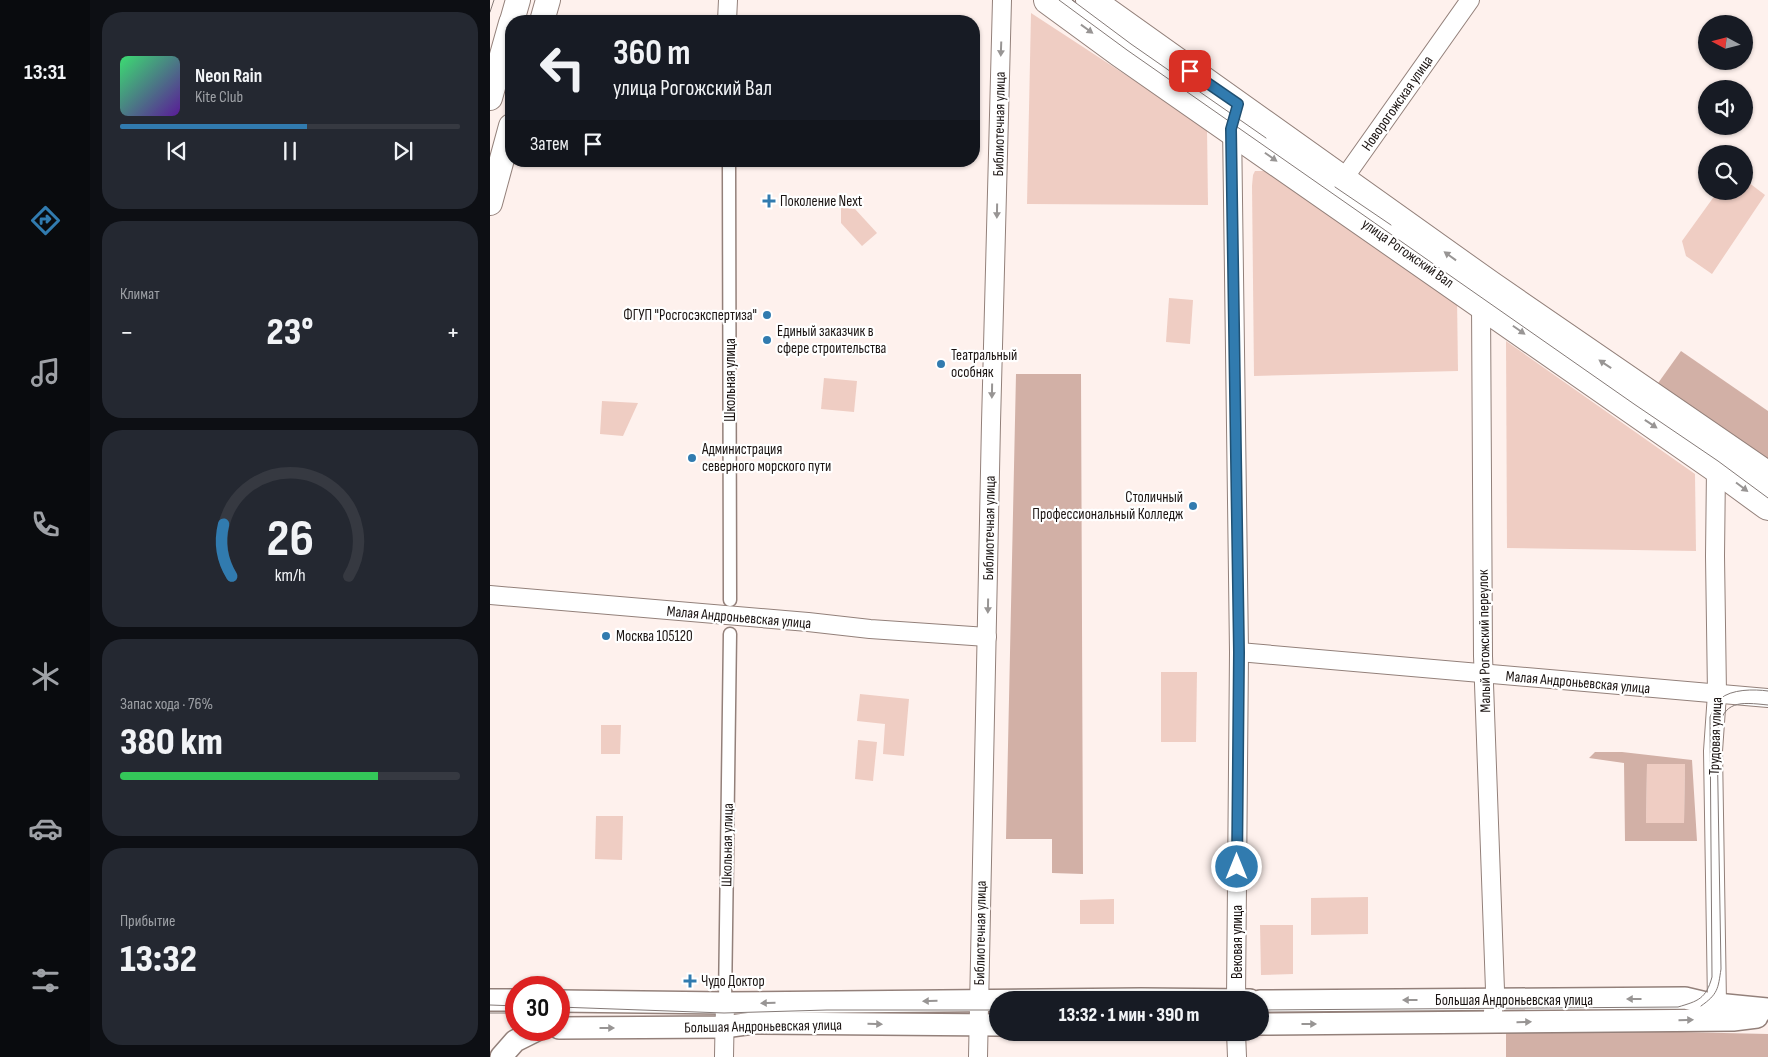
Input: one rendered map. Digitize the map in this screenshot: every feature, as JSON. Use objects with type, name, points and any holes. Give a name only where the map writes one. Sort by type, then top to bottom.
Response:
[{"type":"main road","points":[[513,15],[518,0]]},
{"type":"main road","points":[[544,15],[548,0]]},
{"type":"main road","name":"улица Рогожский Вал","points":[[1048,0],[1119,52],[1234,116],[1342,181],[1485,294]]},
{"type":"main road","name":"улица Рогожский Вал","points":[[1090,0],[1234,116],[1312,186],[1485,294],[1722,458],[1768,506]]},
{"type":"main road","points":[[490,98],[505,44]]},
{"type":"main road","points":[[490,203],[505,148]]},
{"type":"main road","name":"улица Рогожский Вал","points":[[1722,458],[1768,476]]},
{"type":"street","points":[[727,15],[728,0]]},
{"type":"street","name":"Библиотечная улица","points":[[978,1057],[988,1025],[979,1000],[1002,0]]},
{"type":"street","name":"Новорогожская улица","points":[[1342,181],[1470,0]]},
{"type":"street","name":"Вековая улица","points":[[1234,116],[1241,991]]},
{"type":"street","name":"Школьная улица","points":[[729,167],[730,600]]},
{"type":"street","points":[[1312,186],[1325,188],[1342,181]]},
{"type":"street","name":"Малый Рогожский переулок","points":[[1485,294],[1484,674],[1495,990],[1493,1022]]},
{"type":"street","name":"Трудовая улица","points":[[1717,1003],[1713,751],[1717,694],[1715,556],[1722,458]]},
{"type":"street","name":"Малая Андроньевская улица","points":[[490,595],[870,629],[988,637]]},
{"type":"street","name":"Школьная улица","points":[[724,1057],[730,634]]},
{"type":"street","name":"Малая Андроньевская улица","points":[[1239,652],[1768,698]]},
{"type":"street","name":"Большая Андроньевская улица","points":[[1269,1001],[1685,998],[1706,1003],[1768,1009]]},
{"type":"street","points":[[490,1000],[505,1000]]},
{"type":"street","name":"Большая Андроньевская улица","points":[[570,1001],[725,1003],[989,1000]]},
{"type":"street","name":"Большая Андроньевская улица","points":[[1269,1024],[1733,1020],[1768,1016]]},
{"type":"street","name":"Большая Андроньевская улица","points":[[570,1028],[724,1027],[753,1023],[988,1025]]},
{"type":"street","points":[[501,1057],[515,1041]]},
{"type":"street","points":[[1236,1041],[1237,1057]]},
{"type":"shaded area","points":[[1031,13],[1207,128],[1208,205],[1027,204]]},
{"type":"shaded area","points":[[1255,171],[1266,171],[1457,297],[1458,371],[1254,376],[1252,186]]},
{"type":"shaded area","points":[[1753,186],[1765,195],[1712,274],[1686,256],[1682,241],[1712,200],[1753,200]]},
{"type":"shaded area","points":[[841,208],[855,209],[877,233],[862,246],[841,223]]},
{"type":"shaded area","points":[[1169,298],[1193,300],[1190,344],[1166,342]]},
{"type":"shaded area","points":[[1506,341],[1695,474],[1696,551],[1507,548]]},
{"type":"shaded area","points":[[1681,351],[1768,411],[1768,465],[1656,386]]},
{"type":"shaded area","points":[[1016,374],[1081,374],[1083,874],[1052,873],[1052,839],[1006,839]]},
{"type":"shaded area","points":[[824,378],[857,381],[854,412],[821,409]]},
{"type":"shaded area","points":[[602,401],[638,403],[623,436],[600,434]]},
{"type":"shaded area","points":[[1161,672],[1197,672],[1196,742],[1161,742]]},
{"type":"shaded area","points":[[860,694],[909,699],[904,756],[883,754],[885,724],[857,721]]},
{"type":"shaded area","points":[[601,725],[621,725],[620,754],[601,754]]},
{"type":"shaded area","points":[[858,740],[877,742],[873,781],[855,779]]},
{"type":"shaded area","points":[[1595,752],[1622,752],[1692,760],[1697,841],[1625,841],[1624,763],[1589,758]],"holes":[[[1647,764],[1685,764],[1684,823],[1646,823]]]},
{"type":"shaded area","points":[[1647,764],[1685,764],[1684,823],[1646,823]]},
{"type":"shaded area","points":[[596,816],[623,816],[622,860],[595,859]]},
{"type":"shaded area","points":[[1368,897],[1368,934],[1311,935],[1311,898]]},
{"type":"shaded area","points":[[1114,899],[1114,924],[1080,924],[1080,900]]},
{"type":"shaded area","points":[[1260,925],[1293,925],[1293,974],[1261,975]]},
{"type":"shaded area","points":[[1506,1028],[1768,1034],[1768,1057],[1506,1057]]},
{"type":"tram line","points":[[490,12],[494,0]]},
{"type":"tram line","points":[[1059,0],[1127,50],[1718,461],[1768,498]]},
{"type":"tram line","points":[[1072,0],[1131,44],[1266,138]]},
{"type":"tram line","points":[[1335,187],[1391,225]]},
{"type":"tram line","points":[[1269,1010],[1678,1007],[1696,1001],[1704,995],[1712,977],[1710,717],[1720,699],[1730,693],[1756,690],[1768,691]]},
{"type":"tram line","points":[[1701,1006],[1716,991],[1721,969],[1717,732],[1724,714],[1734,705],[1749,703],[1768,705]]},
{"type":"tram line","points":[[490,1005],[505,1006]]},
{"type":"tram line","points":[[570,1007],[724,1013],[827,1010],[989,1010]]},
{"type":"tram line","points":[[490,1013],[505,1013]]},
{"type":"place","name":"Поколение Next","points":[[769,201]]},
{"type":"place","name":"ФГУП \"Росгосэкспертиза\"","points":[[767,315]]},
{"type":"place","name":"Единый заказчик в сфере строительства","points":[[767,340]]},
{"type":"place","name":"Театральный особняк","points":[[941,364]]},
{"type":"place","name":"Администрация северного морского пути","points":[[692,458]]},
{"type":"place","name":"Столичный Профессиональный Колледж","points":[[1193,506]]},
{"type":"place","name":"Москва 105120","points":[[606,636]]},
{"type":"place","name":"Чудо Доктор","points":[[690,981]]},
{"type":"route","points":[[1190,71],[1238,104],[1231,129],[1239,652],[1237,867]]}]
